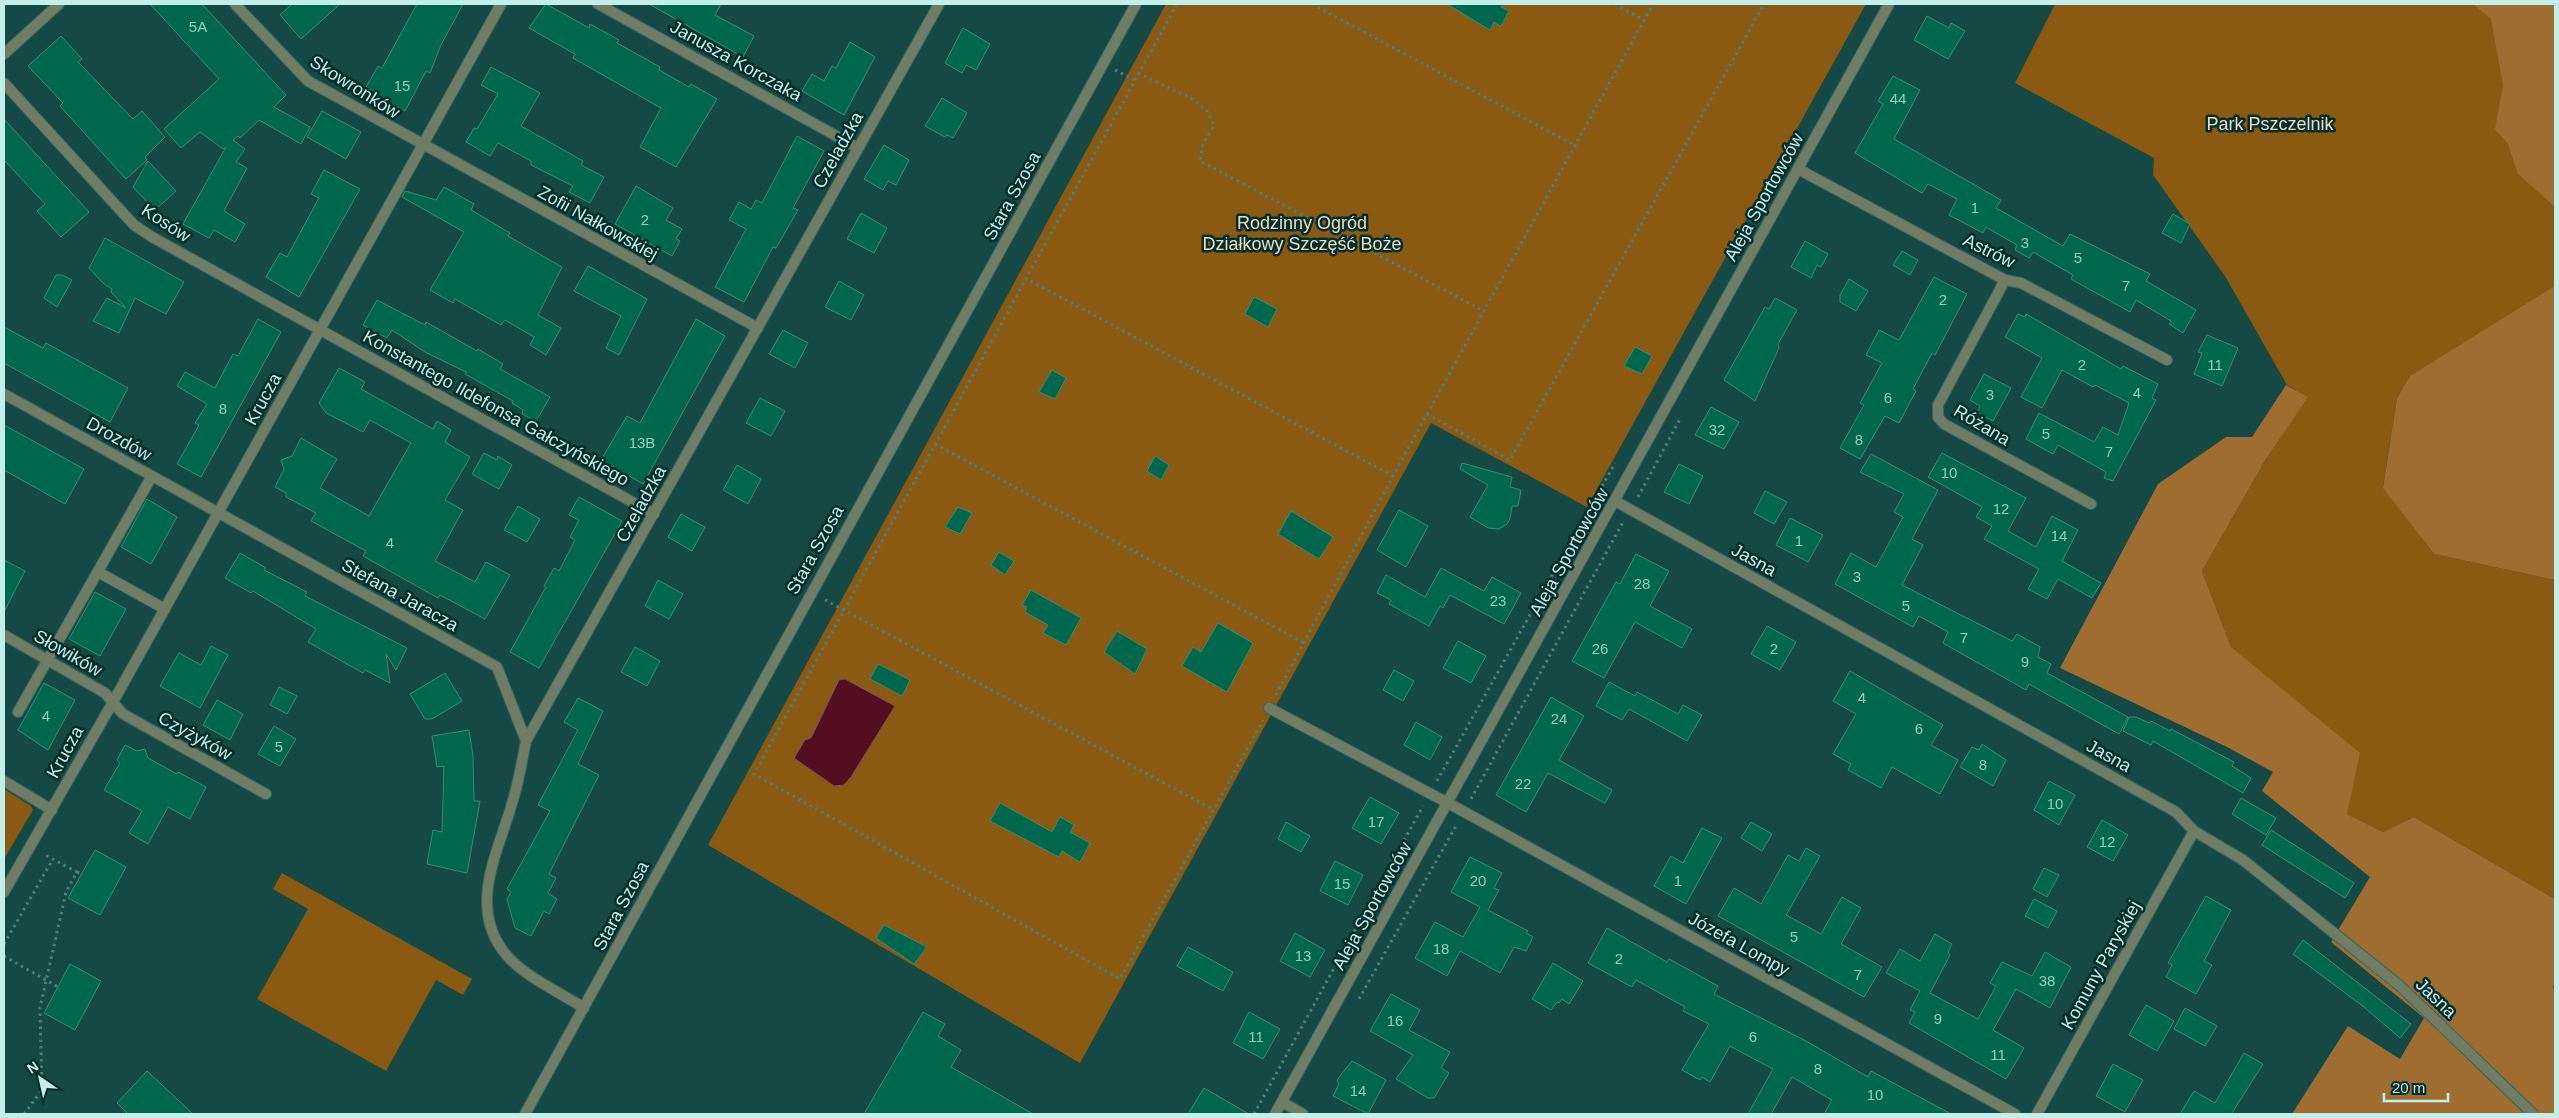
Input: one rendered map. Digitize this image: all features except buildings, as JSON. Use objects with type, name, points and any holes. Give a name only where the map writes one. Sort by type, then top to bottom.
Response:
[{"type":"street","points":[[4,54],[58,4]]},
{"type":"street","name":"Skowronków","points":[[236,4],[308,81],[422,146]]},
{"type":"street","name":"Krucza","points":[[4,892],[113,702],[501,4]]},
{"type":"street","name":"Janusza Korczaka","points":[[598,4],[858,148]]},
{"type":"street","name":"Czeladzka","points":[[584,1008],[530,975],[502,949],[490,926],[486,903],[487,883],[514,798],[526,741],[939,4]]},
{"type":"street","name":"Stara Szosa","points":[[525,1114],[811,591],[1136,4]]},
{"type":"street","name":"Aleja Sportowców","points":[[1275,1114],[1889,4]]},
{"type":"street","name":"Kosów","points":[[4,83],[134,225],[152,237],[321,330]]},
{"type":"street","name":"Zofii Nałkowskiej","points":[[422,146],[758,328]]},
{"type":"street","name":"Astrów","points":[[1798,169],[2005,280],[2021,282],[2167,360]]},
{"type":"street","name":"Różana","points":[[2005,280],[1938,405],[1938,417],[1944,424],[2091,504]]},
{"type":"street","name":"Konstantego Ildefonsa Gałczyńskiego","points":[[321,330],[654,514]]},
{"type":"street","name":"Drozdów","points":[[4,394],[218,512]]},
{"type":"street","points":[[18,712],[152,476]]},
{"type":"street","name":"Jasna","points":[[1615,501],[2176,812],[2194,831],[2243,860],[2400,986],[2533,1114]]},
{"type":"street","name":"Stefana Jaracza","points":[[218,512],[497,667],[526,741]]},
{"type":"street","points":[[98,572],[165,609]]},
{"type":"street","name":"Słowików","points":[[4,635],[105,692],[113,702]]},
{"type":"street","name":"Czyżyków","points":[[113,702],[123,714],[266,794]]},
{"type":"street","name":"Józefa Lompy","points":[[1269,708],[1431,793],[2015,1114]]},
{"type":"street","points":[[4,781],[52,810]]},
{"type":"street","name":"Komuny Paryskiej","points":[[2037,1114],[2194,831]]},
{"type":"street","points":[[1282,1102],[1303,1114]]},
{"type":"path","points":[[1177,4],[754,774],[1120,980],[1214,810],[1393,476],[1653,4]]},
{"type":"path","points":[[1312,4],[1576,146]]},
{"type":"path","points":[[1615,4],[1644,20]]},
{"type":"path","points":[[1427,414],[1510,460],[1764,4]]},
{"type":"path","points":[[1138,73],[1194,100],[1207,111],[1214,125],[1203,144],[1200,162],[1484,312]]},
{"type":"path","points":[[1025,278],[1393,476]]},
{"type":"path","points":[[935,444],[1304,643]]},
{"type":"path","points":[[1254,1114],[1615,463]]},
{"type":"path","points":[[843,610],[1214,810]]},
{"type":"path","points":[[48,846],[43,854],[82,874]]},
{"type":"path","points":[[4,944],[53,859]]},
{"type":"path","points":[[24,1114],[42,1090],[40,1008],[66,892],[77,872]]},
{"type":"path","points":[[4,956],[58,988]]},
{"type":"green space","name":"Rodzinny Ogród Działkowy Szczęść Boże","points":[[1166,4],[1866,4],[1587,507],[1431,423],[1080,1063],[708,845]]},
{"type":"green space","name":"Park Pszczelnik","points":[[2055,4],[2555,4],[2555,511],[2410,376],[2397,398],[2383,487],[2434,554],[2555,580],[2555,899],[2414,817],[2383,832],[2347,814],[2286,694],[2231,647],[2202,571],[2266,459],[2307,397],[2287,385],[2225,276],[2153,175],[2154,158],[2015,83]]},
{"type":"green space","points":[[4,789],[31,806],[33,810],[4,859]]},
{"type":"green space","points":[[282,873],[472,979],[463,995],[436,980],[386,1071],[257,999],[308,909],[273,889]]},
{"type":"shaded area","points":[[2473,4],[2555,4],[2555,207],[2518,174],[2508,144],[2495,129],[2503,85],[2491,19]]},
{"type":"shaded area","points":[[2555,286],[2555,580],[2434,554],[2383,488],[2397,398],[2410,376]]},
{"type":"shaded area","points":[[2286,385],[2308,397],[2266,459],[2202,571],[2231,647],[2360,753],[2347,814],[2383,832],[2414,817],[2555,899],[2555,982],[2553,988],[2555,989],[2555,1114],[2292,1114],[2348,1026],[2400,1059],[2424,1018],[2331,942],[2370,877],[2262,791],[2273,772],[2227,747],[2060,668],[2158,484],[2226,437],[2252,437]]},
{"type":"shaded area","points":[[845,679],[895,706],[851,777],[844,785],[834,786],[794,758],[805,740],[811,738],[839,680]]}]
